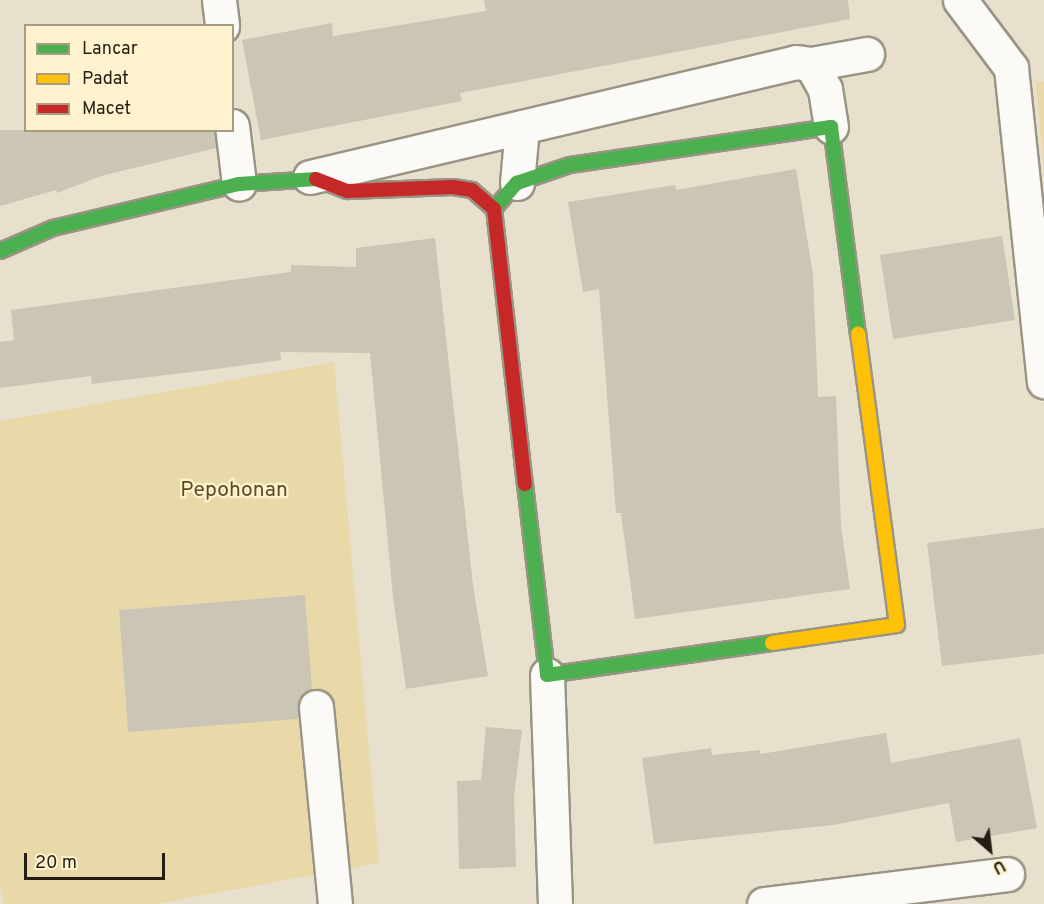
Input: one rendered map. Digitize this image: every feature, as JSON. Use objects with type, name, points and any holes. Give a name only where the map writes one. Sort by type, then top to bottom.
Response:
[{"type":"street","points":[[219,0],[222,24]]},
{"type":"street","points":[[960,0],[1011,68],[1044,381]]},
{"type":"street","points":[[0,251],[53,228],[238,184],[310,177],[796,62],[811,64],[867,54]]},
{"type":"street","points":[[547,675],[897,625],[831,127],[825,89],[811,64]]},
{"type":"street","points":[[517,183],[522,127]]},
{"type":"street","points":[[494,209],[517,183],[570,165],[831,127]]},
{"type":"street","points":[[233,132],[238,184]]},
{"type":"street","points":[[310,177],[348,191],[453,187],[472,190],[494,209],[547,675],[555,904]]},
{"type":"street","points":[[316,707],[335,904]]},
{"type":"street","points":[[764,904],[1007,874]]},
{"type":"green space","points":[[1044,81],[1044,172],[1036,83]]},
{"type":"green space","name":"Pepohonan","points":[[334,362],[379,863],[156,904],[4,904],[0,883],[0,421]],"holes":[[[305,595],[314,717],[128,732],[119,610]]]},
{"type":"building","points":[[484,0],[848,0],[850,19],[460,93],[462,101],[261,140],[242,40],[332,23],[333,36],[486,11]]},
{"type":"building","points":[[0,130],[214,132],[216,148],[101,176],[57,193],[56,190],[0,206]]},
{"type":"building","points":[[796,169],[813,275],[818,397],[836,396],[841,526],[850,589],[635,619],[621,513],[616,513],[599,289],[583,292],[568,202],[675,185],[676,190]]},
{"type":"building","points":[[1002,236],[1015,320],[893,339],[880,255]]},
{"type":"building","points":[[435,238],[473,585],[488,676],[406,689],[393,597],[370,353],[280,352],[281,360],[208,370],[92,384],[91,376],[0,388],[0,342],[14,340],[11,310],[291,272],[291,265],[356,267],[356,248]]},
{"type":"building","points":[[1044,528],[1044,654],[942,666],[927,543]]},
{"type":"building","points":[[305,595],[312,689],[299,699],[298,719],[128,732],[119,610]]},
{"type":"building","points":[[486,727],[522,730],[514,797],[516,867],[459,869],[457,781],[481,780]]},
{"type":"building","points":[[886,733],[891,763],[1020,738],[1037,828],[956,842],[949,803],[833,825],[654,844],[642,758],[711,748],[712,755],[760,750],[760,754]]},
{"type":"traffic: fast","points":[[494,209],[517,183],[570,165],[831,127],[858,334]]},
{"type":"traffic: fast","points":[[0,251],[53,228],[239,184],[316,179]]},
{"type":"traffic: fast","points":[[525,484],[547,675],[772,643]]},
{"type":"traffic: slow","points":[[772,643],[897,625],[858,334]]},
{"type":"traffic: jam","points":[[316,179],[348,191],[453,187],[472,190],[494,209],[525,484]]}]
